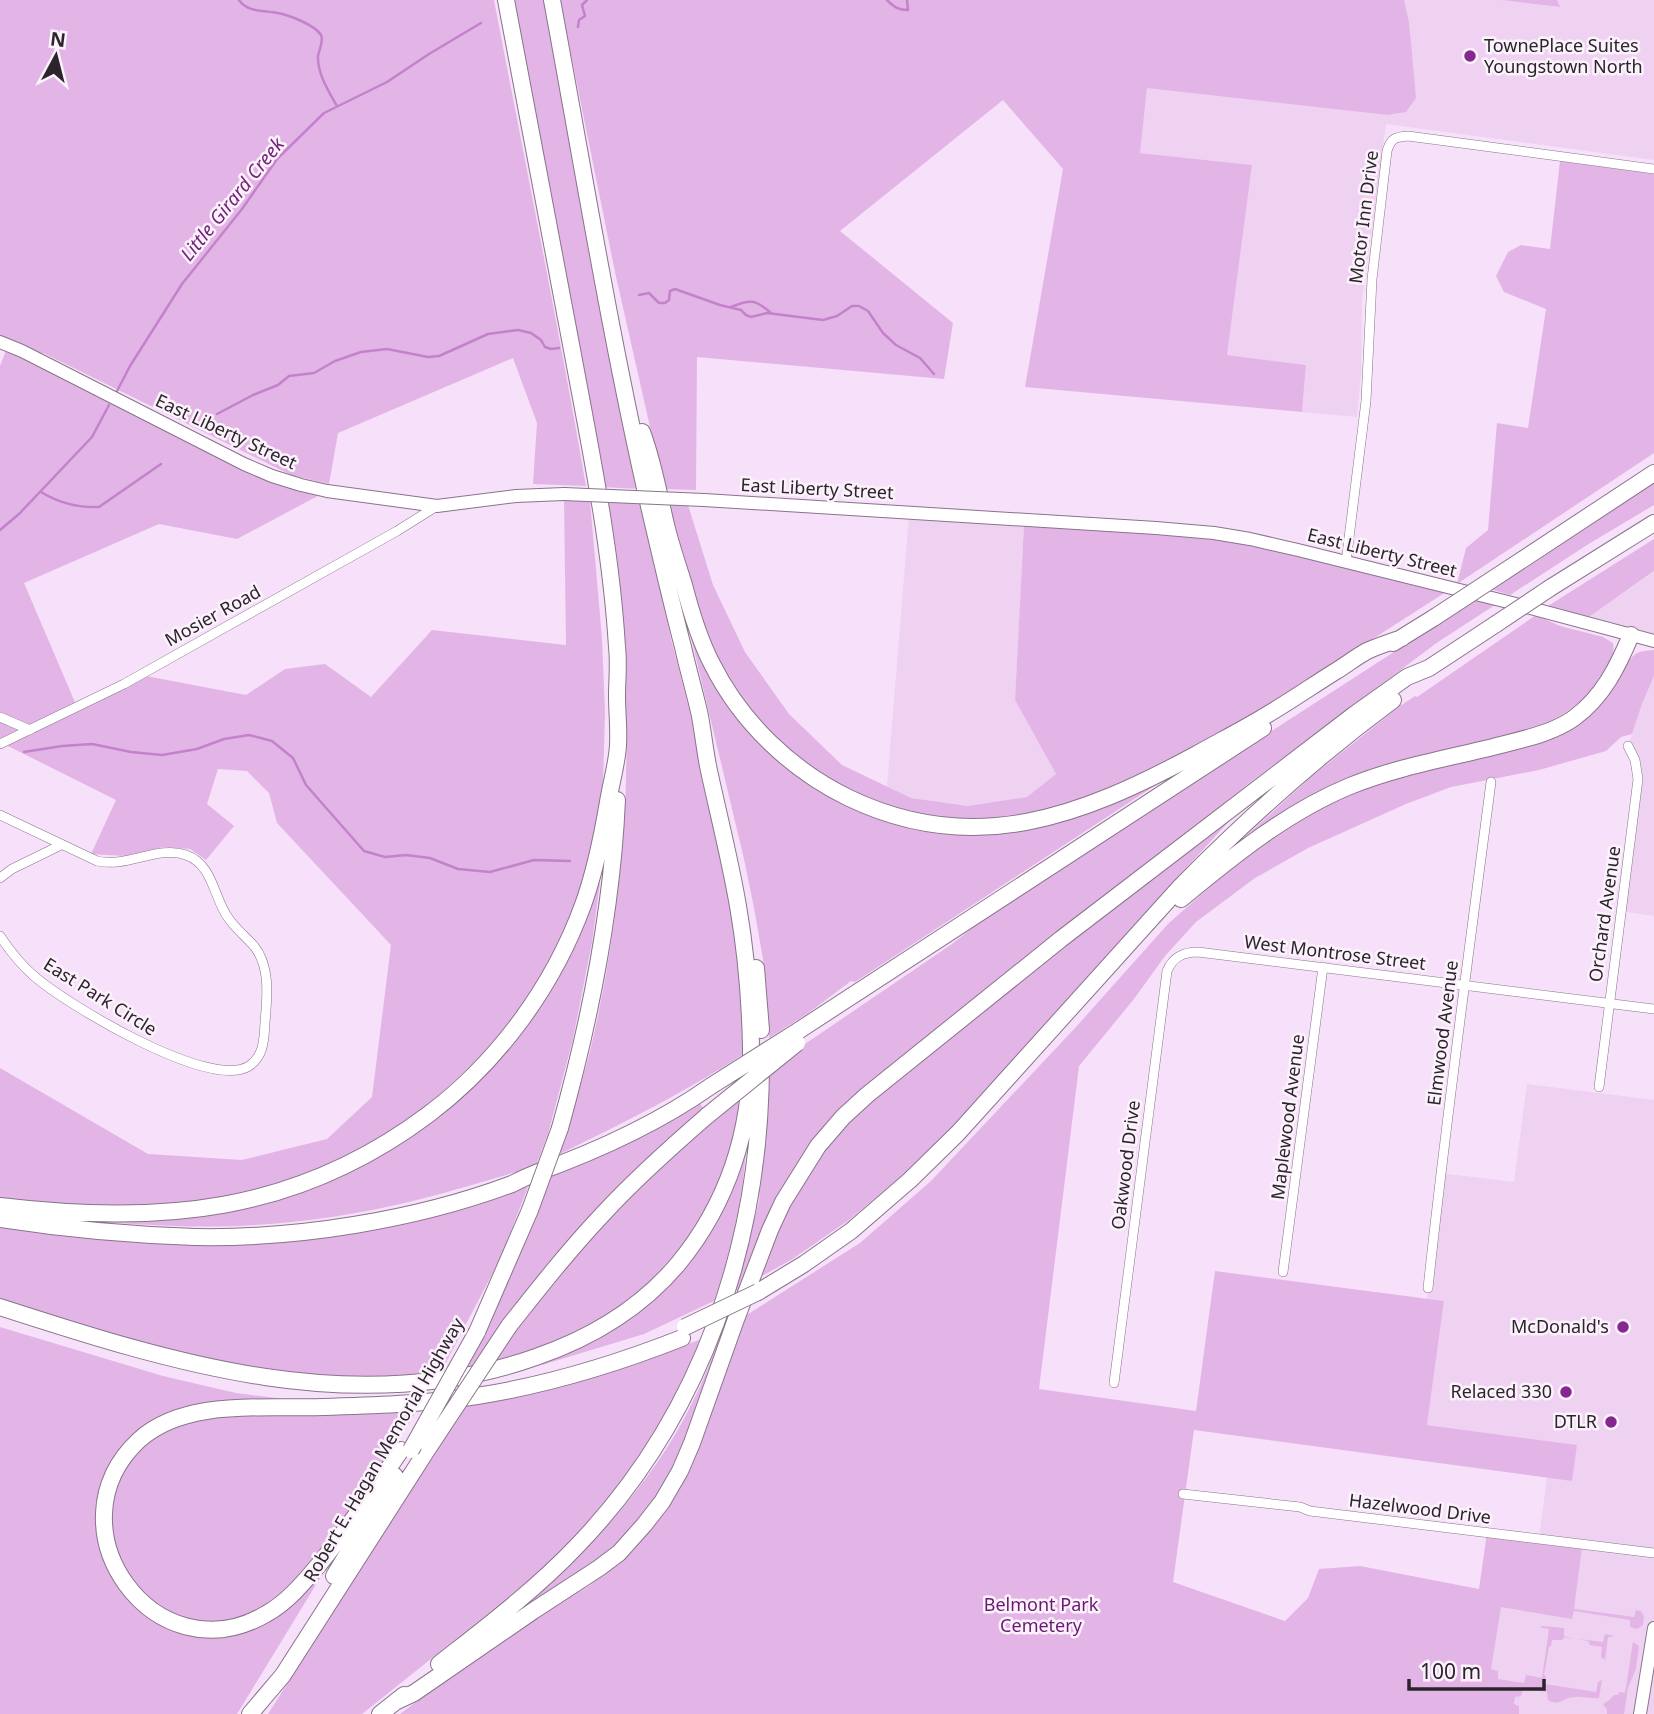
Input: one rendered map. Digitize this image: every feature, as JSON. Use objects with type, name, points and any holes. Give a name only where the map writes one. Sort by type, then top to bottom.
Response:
[{"type":"highway","points":[[0,1206],[87,1214],[166,1213],[243,1202],[316,1179],[375,1150],[444,1103],[485,1064],[515,1028],[565,948],[582,907],[601,844],[618,745],[618,650],[603,517],[506,0]]},
{"type":"highway","points":[[0,1307],[154,1354],[232,1372],[310,1383],[389,1385],[439,1381],[523,1362],[571,1344],[604,1327],[649,1294],[670,1273],[705,1228],[719,1203],[743,1136],[749,1087],[751,1050],[745,952],[739,909],[700,717],[649,507],[554,13]]},
{"type":"highway","points":[[625,388],[651,455],[667,529],[695,624],[712,666],[726,689],[747,718],[798,767],[837,792],[888,813],[951,826],[978,827],[1054,817],[1113,796],[1164,771],[1262,718],[1366,652],[1402,638]]},
{"type":"highway","points":[[1531,553],[1563,524],[1654,462]]},
{"type":"highway","points":[[0,1219],[124,1234],[196,1237],[300,1231],[367,1222],[438,1206],[512,1183],[591,1152],[682,1107],[711,1087],[798,1037],[918,953],[1654,473]]},
{"type":"highway","points":[[397,1701],[414,1693],[599,1568],[619,1553],[645,1525],[680,1471],[770,1230],[783,1202],[818,1146],[843,1117],[1051,947],[1355,714],[1407,677],[1429,668],[1654,523]]},
{"type":"highway","points":[[1057,1024],[1081,1009],[1176,903],[1267,833],[1296,814],[1349,787],[1391,773],[1529,738],[1574,718],[1604,689],[1631,635]]},
{"type":"highway","points":[[406,1450],[309,1577],[276,1608],[238,1626],[211,1630],[193,1628],[174,1623],[152,1611],[123,1582],[109,1555],[103,1523],[105,1501],[112,1476],[132,1447],[164,1423],[211,1410],[389,1405],[476,1396],[572,1376],[617,1362],[683,1332],[804,1264],[851,1231],[910,1180],[958,1133],[1180,887],[1250,817],[1301,772],[1412,685],[1429,668]]},
{"type":"highway","points":[[380,1714],[532,1588],[575,1548],[612,1506],[652,1452],[684,1399],[709,1343],[728,1287],[747,1215],[758,1140],[761,1086],[759,994],[741,883],[715,758],[700,717]]},
{"type":"highway","name":"Robert E. Hagan Memorial Highway","points":[[250,1714],[406,1450],[442,1396],[477,1332],[530,1210],[560,1128],[585,1032],[603,941],[614,849],[618,745]]},
{"type":"highway","points":[[250,1714],[283,1675],[509,1326],[603,1213],[655,1162],[798,1037]]},
{"type":"highway","points":[[0,1315],[132,1356],[229,1380],[310,1390],[389,1393],[477,1387],[555,1373],[683,1332]]},
{"type":"street","name":"Motor Inn Drive","points":[[1346,562],[1366,401],[1372,279],[1387,151],[1392,139],[1408,136],[1654,169]]},
{"type":"street","name":"East Liberty Street","points":[[0,342],[272,476],[327,491],[437,506],[516,496],[564,494],[1186,530],[1250,539],[1654,641]]},
{"type":"street","name":"Mosier Road","points":[[0,744],[124,684],[437,506]]},
{"type":"street","points":[[0,716],[30,730]]},
{"type":"street","name":"Orchard Avenue","points":[[1599,1087],[1637,779],[1635,760],[1628,746]]},
{"type":"street","name":"Elmwood Avenue","points":[[1428,1288],[1491,782]]},
{"type":"street","points":[[0,815],[61,845]]},
{"type":"street","points":[[0,877],[61,845]]},
{"type":"street","name":"East Park Circle","points":[[0,936],[26,969],[60,995],[136,1041],[205,1066],[236,1070],[255,1061],[263,1047],[266,996],[266,976],[261,956],[227,917],[206,870],[194,859],[177,853],[166,852],[119,862],[102,862],[61,845]]},
{"type":"street","name":"West Montrose Street","points":[[1179,956],[1198,952],[1654,1009]]},
{"type":"street","name":"Oakwood Drive","points":[[1114,1383],[1167,971],[1179,956]]},
{"type":"street","name":"Maplewood Avenue","points":[[1283,1272],[1323,967]]},
{"type":"street","name":"Hazelwood Drive","points":[[1183,1494],[1654,1553]]},
{"type":"street","points":[[1640,1714],[1654,1628]]},
{"type":"shaded area","points":[[1404,0],[1502,0],[1559,7],[1557,0],[1654,0],[1654,160],[1386,124],[1362,300],[1361,375],[1357,417],[1302,412],[1306,365],[1227,355],[1252,165],[1140,153],[1147,87],[1387,115],[1409,22]]},
{"type":"shaded area","points":[[909,515],[1024,524],[1015,700],[1056,774],[1027,797],[968,806],[911,798],[887,787]]},
{"type":"shaded area","points":[[1654,572],[1654,641],[1582,622],[1589,617]]},
{"type":"shaded area","points":[[1654,676],[1654,916],[1621,911],[1638,779],[1628,746]]},
{"type":"shaded area","points":[[1527,1084],[1654,1100],[1654,1714],[1507,1714],[1469,1667],[1487,1533],[1539,1539],[1547,1477],[1572,1480],[1576,1445],[1427,1425],[1444,1302],[1427,1299],[1440,1173],[1514,1182]]},
{"type":"green space","points":[[0,0],[494,0],[586,486],[533,484],[537,423],[513,358],[338,433],[329,484],[291,475],[43,353],[37,358],[244,464],[327,491],[237,539],[159,524],[24,583],[77,707],[0,744],[0,366],[8,345],[0,342]]},
{"type":"green space","points":[[512,0],[544,0],[639,489],[602,487]]},
{"type":"green space","points":[[560,0],[1404,0],[1409,22],[1416,98],[1406,112],[1387,115],[1147,88],[1140,153],[1252,165],[1227,355],[1306,365],[1302,412],[1025,387],[1063,169],[1003,100],[840,231],[953,323],[944,379],[697,357],[696,490],[664,489],[615,272]]},
{"type":"green space","points":[[1502,0],[1557,0],[1560,7]]},
{"type":"green space","points":[[1560,161],[1654,174],[1654,453],[1457,584],[1466,548],[1488,530],[1497,423],[1528,428],[1546,309],[1504,292],[1496,276],[1508,252],[1521,245],[1550,249]]},
{"type":"green space","points":[[1654,482],[1654,505],[1510,595],[1490,589]]},
{"type":"green space","points":[[564,500],[590,501],[602,638],[605,712],[603,786],[585,879],[562,936],[530,995],[505,1028],[475,1062],[417,1115],[350,1156],[277,1187],[214,1200],[145,1208],[61,1207],[0,1200],[0,1068],[148,1154],[242,1160],[327,1139],[372,1097],[391,945],[277,823],[269,793],[247,771],[218,769],[207,804],[234,826],[206,860],[190,849],[164,847],[125,856],[91,854],[116,800],[6,745],[146,676],[246,695],[285,669],[325,664],[371,697],[432,630],[566,645]]},
{"type":"green space","points":[[606,502],[642,503],[671,639],[703,762],[733,920],[744,1054],[630,1119],[560,1154],[600,1007],[614,925],[623,843],[625,692]]},
{"type":"green space","points":[[669,504],[688,505],[713,585],[745,652],[789,714],[842,765],[911,798],[968,806],[1027,797],[1056,774],[1015,700],[1024,524],[1217,539],[1276,549],[1446,592],[1279,699],[1193,749],[1107,791],[1071,807],[980,822],[943,819],[885,806],[837,786],[794,756],[753,716],[729,684],[695,610]]},
{"type":"green space","points":[[1654,539],[1654,571],[1589,617],[1548,606]]},
{"type":"green space","points":[[1476,599],[1495,605],[1438,642],[1248,784],[835,1117],[744,1286],[736,1291],[759,1201],[767,1119],[768,1072],[1036,883]]},
{"type":"green space","points":[[1536,615],[1560,626],[1603,637],[1613,643],[1611,663],[1606,673],[1574,707],[1531,729],[1290,809],[1244,838],[1312,776],[1400,706]]},
{"type":"green space","points":[[689,629],[698,647],[802,777],[960,832],[1165,779],[855,982],[851,981],[769,1038],[763,959],[754,908]]},
{"type":"green space","name":"Belmont Park Cemetery","points":[[1654,650],[1654,676],[1632,734],[1621,737],[1606,751],[1539,770],[1451,787],[1308,848],[1255,878],[1196,922],[1165,956],[1079,1066],[1039,1389],[1196,1411],[1215,1271],[1444,1301],[1427,1425],[1577,1445],[1572,1481],[1194,1430],[1173,1582],[1285,1621],[1308,1598],[1319,1569],[1360,1566],[1479,1589],[1487,1533],[1582,1547],[1574,1609],[1634,1617],[1636,1610],[1641,1611],[1644,1616],[1643,1625],[1637,1629],[1630,1627],[1630,1620],[1574,1611],[1572,1619],[1501,1607],[1491,1669],[1498,1671],[1498,1679],[1524,1683],[1526,1675],[1542,1678],[1549,1629],[1541,1626],[1564,1628],[1564,1636],[1574,1639],[1565,1637],[1562,1640],[1552,1640],[1544,1675],[1545,1684],[1596,1692],[1598,1682],[1602,1680],[1599,1698],[1571,1697],[1552,1702],[1548,1700],[1547,1692],[1523,1689],[1521,1696],[1515,1697],[1514,1704],[1519,1706],[1519,1714],[400,1714],[540,1615],[589,1586],[633,1551],[665,1513],[689,1470],[745,1316],[860,1243],[931,1181],[1075,1028],[1168,924],[1230,869],[1282,830],[1339,798],[1394,778],[1559,735],[1585,719],[1600,705],[1633,656]]},
{"type":"green space","points":[[1234,816],[955,1125],[849,1220],[791,1260],[760,1277],[787,1207],[819,1153],[858,1110],[1029,972]]},
{"type":"green space","points":[[596,882],[600,883],[592,942],[573,1039],[548,1134],[536,1166],[413,1201],[324,1218],[205,1227],[105,1222],[105,1219],[335,1177],[496,1058]]},
{"type":"green space","points":[[742,1092],[737,1134],[704,1222],[639,1298],[579,1334],[489,1365],[529,1310],[622,1202]]},
{"type":"green space","points":[[698,1100],[705,1111],[501,1326],[471,1369],[465,1370],[507,1284],[552,1175]]},
{"type":"green space","points":[[746,1148],[735,1225],[714,1301],[644,1334],[542,1365],[541,1362],[675,1276]]},
{"type":"green space","points":[[528,1187],[501,1257],[440,1374],[341,1376],[242,1367],[150,1346],[0,1299],[0,1225],[207,1244],[434,1214]]},
{"type":"green space","points":[[729,1325],[689,1440],[664,1491],[618,1547],[531,1608],[527,1603],[600,1534],[662,1455],[699,1389],[723,1328]]},
{"type":"green space","points":[[0,1327],[163,1376],[236,1393],[301,1401],[197,1406],[121,1452],[102,1549],[109,1571],[122,1591],[137,1607],[158,1621],[189,1634],[204,1636],[230,1632],[328,1565],[237,1714],[0,1714]]},
{"type":"green space","points":[[702,1339],[659,1427],[628,1474],[594,1518],[559,1554],[362,1714],[268,1714],[463,1405],[611,1371]]},
{"type":"green space","points":[[418,1409],[369,1485],[299,1578],[265,1608],[227,1622],[188,1620],[154,1606],[124,1572],[109,1526],[117,1479],[134,1453],[156,1434],[182,1422],[208,1417]]},
{"type":"green space","points":[[1605,1634],[1615,1636],[1608,1637],[1605,1660],[1601,1657],[1602,1647],[1578,1639],[1603,1642]]},
{"type":"green space","points":[[1633,1642],[1639,1646],[1624,1714],[1607,1714],[1603,1704],[1619,1692],[1625,1693]]},
{"type":"waterway","points":[[239,0],[252,9],[289,16],[318,31],[322,40],[318,56],[319,69],[337,106]]},
{"type":"waterway","name":"Little Girard Creek","points":[[578,27],[579,20],[585,16],[582,5],[587,0]]},
{"type":"waterway","name":"Little Girard Creek","points":[[887,0],[896,8],[908,10],[907,0]]},
{"type":"waterway","name":"Little Girard Creek","points":[[117,391],[182,284],[242,209],[277,159],[324,113],[387,82],[481,23]]},
{"type":"waterway","points":[[639,295],[649,293],[659,303],[665,303],[669,300],[670,291],[675,289],[741,310],[751,317],[767,313],[823,320],[837,316],[852,306],[859,306],[868,311],[883,333],[896,345],[920,358],[934,374]]},
{"type":"waterway","points":[[731,307],[752,302],[771,313]]},
{"type":"waterway","points":[[217,414],[278,385],[289,376],[314,373],[335,361],[361,352],[387,349],[428,357],[439,356],[488,334],[518,330],[531,333],[541,340],[545,347],[559,348]]},
{"type":"waterway","name":"Little Girard Creek","points":[[0,530],[19,514],[92,437],[109,405]]},
{"type":"waterway","points":[[41,492],[68,504],[99,507],[161,464]]},
{"type":"waterway","points":[[24,752],[92,744],[162,755],[249,735],[272,741],[293,758],[306,785],[364,851],[385,857],[406,855],[430,858],[458,869],[490,872],[534,860],[570,861]]},
{"type":"place","name":"TownePlace Suites Youngstown North","points":[[1470,56]]},
{"type":"place","name":"McDonald's","points":[[1623,1327]]},
{"type":"place","name":"Relaced 330","points":[[1566,1392]]},
{"type":"place","name":"DTLR","points":[[1611,1422]]}]
